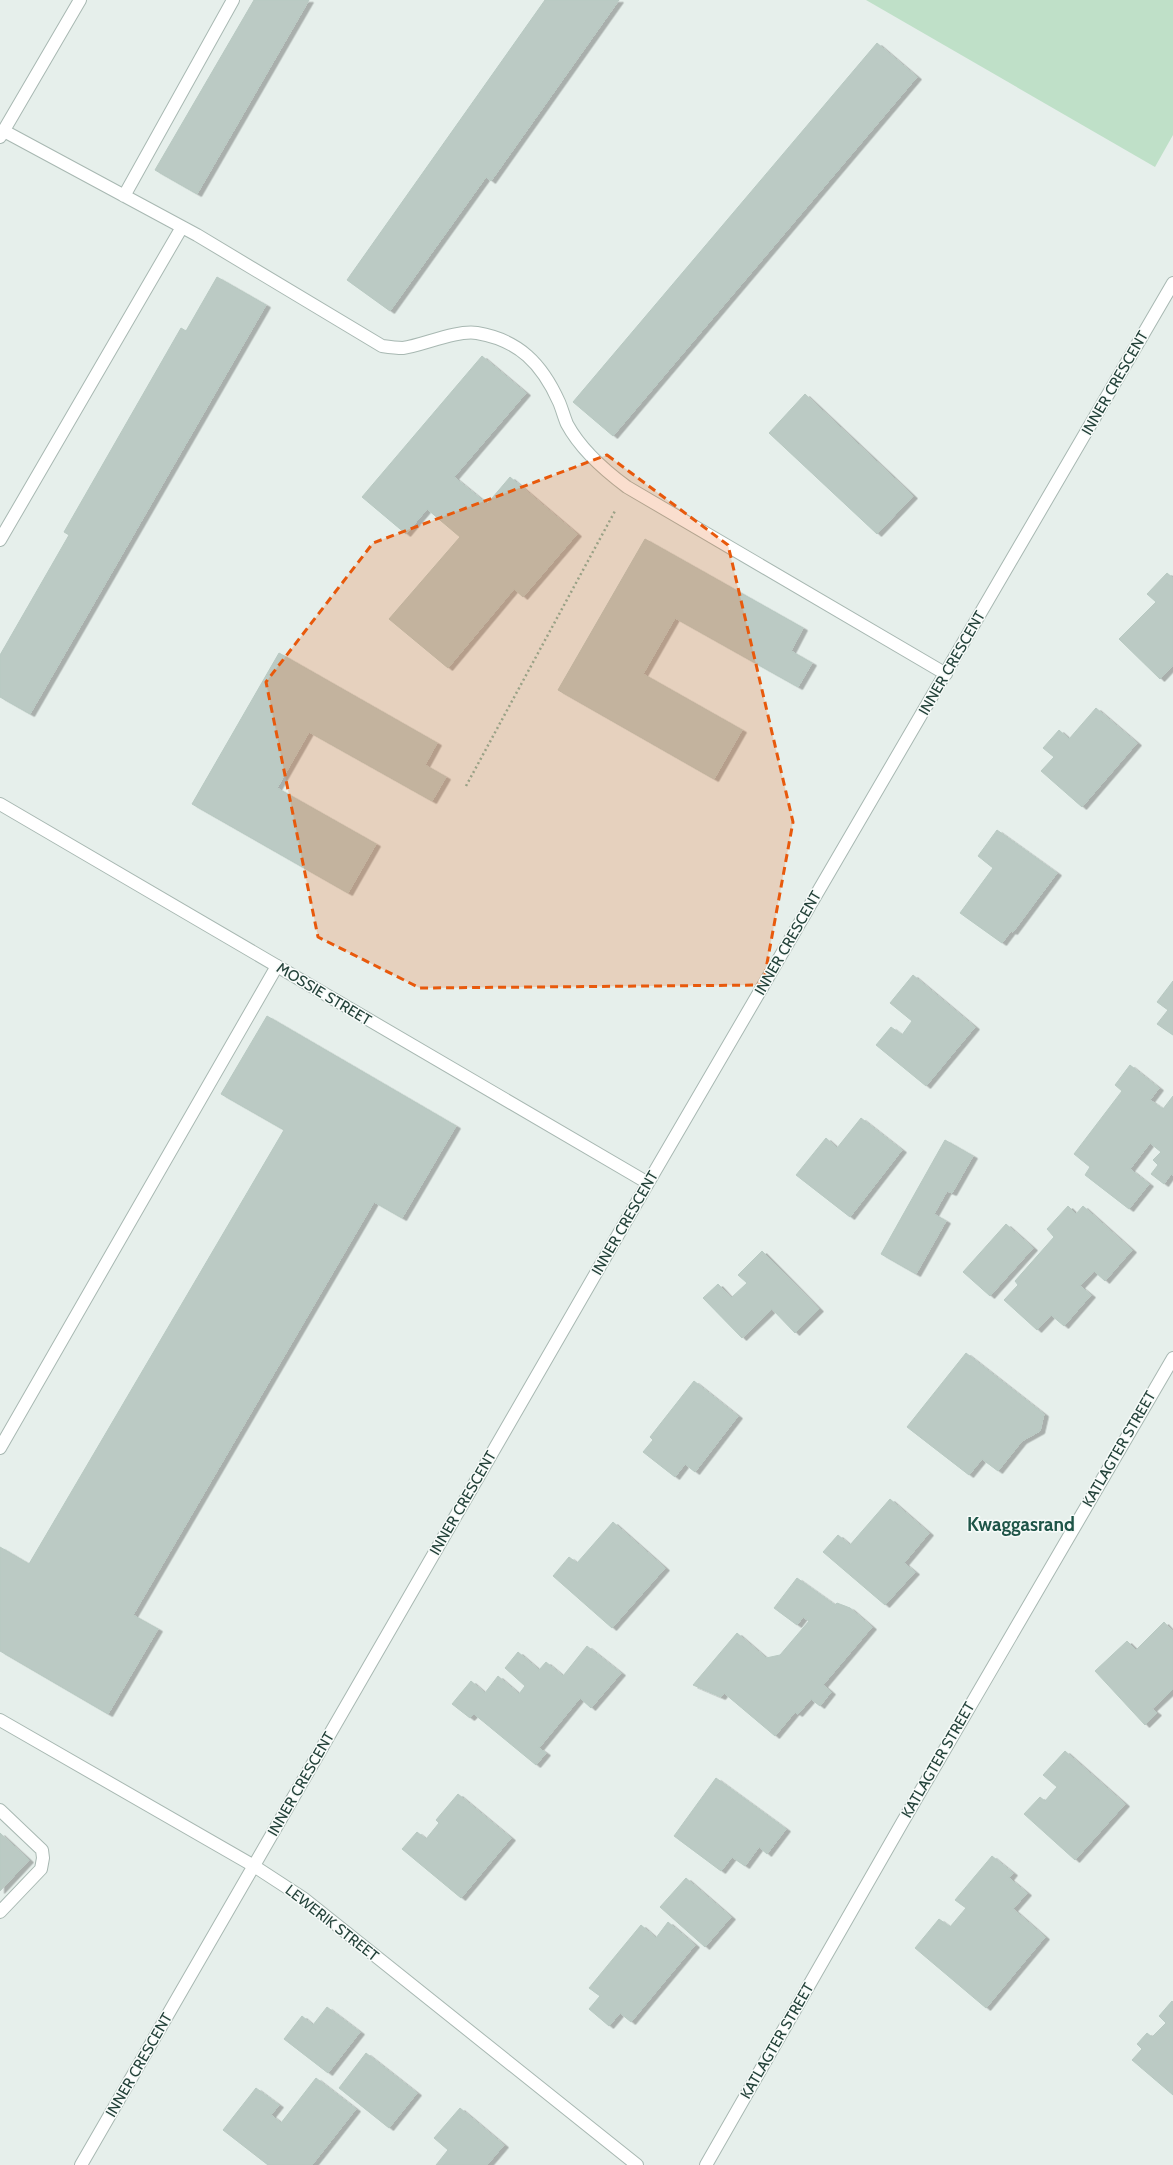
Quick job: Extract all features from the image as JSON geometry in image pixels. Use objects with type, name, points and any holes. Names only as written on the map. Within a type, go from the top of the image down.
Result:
[{"type":"street","points":[[80,0],[2,134],[182,227],[382,346],[403,348],[434,339],[476,333],[510,342],[531,357],[544,374],[558,401],[567,424],[578,441],[608,473],[627,487],[946,674]]},
{"type":"street","points":[[124,196],[233,0]]},
{"type":"street","points":[[0,540],[182,227]]},
{"type":"street","name":"INNER CRESCENT","points":[[81,2165],[648,1183],[1173,283]]},
{"type":"street","name":"MOSSIE STREET","points":[[0,804],[648,1183]]},
{"type":"street","points":[[0,1448],[276,966]]},
{"type":"street","name":"KATLAGTER STREET","points":[[706,2165],[902,1823],[1173,1358]]},
{"type":"street","name":"LEWERIK STREET","points":[[0,1720],[254,1866],[304,1898],[637,2165]]},
{"type":"street","points":[[0,1810],[42,1850],[43,1858],[41,1869],[0,1912]]},
{"type":"path","points":[[466,786],[627,487]]},
{"type":"highlighted area","points":[[607,455],[728,545],[793,822],[763,985],[420,988],[318,937],[266,682],[373,543]]},
{"type":"green space","points":[[866,0],[1173,0],[1173,135],[1155,167]]},
{"type":"building","points":[[254,0],[309,0],[197,194],[155,170]]},
{"type":"building","points":[[545,0],[619,0],[491,181],[486,177],[390,311],[347,280]]},
{"type":"building","points":[[877,43],[917,77],[613,436],[573,402]]},
{"type":"building","points":[[217,277],[266,305],[30,714],[0,697],[0,655],[69,535],[64,532],[181,328],[186,331]]},
{"type":"building","points":[[482,356],[526,393],[454,477],[487,504],[510,477],[577,534],[523,597],[514,589],[448,668],[389,619],[460,537],[427,509],[406,534],[362,497]]},
{"type":"building","points":[[805,394],[913,496],[877,534],[769,433]]},
{"type":"building","points":[[645,539],[803,628],[791,651],[812,663],[798,687],[675,618],[643,674],[742,730],[714,779],[558,690]]},
{"type":"building","points":[[1167,573],[1173,578],[1173,665],[1160,679],[1119,639],[1156,602],[1147,594]]},
{"type":"building","points":[[279,653],[437,743],[425,765],[446,777],[432,801],[309,732],[277,788],[376,844],[348,893],[192,804]]},
{"type":"building","points":[[1096,708],[1137,743],[1082,807],[1041,771],[1054,757],[1043,748],[1059,730],[1069,739]]},
{"type":"building","points":[[997,830],[1057,873],[1013,932],[1011,931],[1002,943],[960,913],[993,868],[978,856]]},
{"type":"building","points":[[913,975],[975,1027],[926,1086],[876,1045],[891,1027],[902,1035],[912,1021],[890,1003]]},
{"type":"building","points":[[1173,981],[1173,1035],[1157,1024],[1168,1010],[1157,1002]]},
{"type":"building","points":[[267,1016],[456,1126],[402,1218],[374,1202],[133,1615],[158,1629],[108,1714],[0,1651],[0,1547],[29,1564],[284,1130],[221,1094]]},
{"type":"building","points":[[1130,1065],[1159,1088],[1150,1100],[1163,1109],[1173,1096],[1173,1175],[1171,1174],[1164,1184],[1151,1174],[1158,1165],[1153,1160],[1161,1152],[1150,1143],[1130,1169],[1149,1184],[1129,1209],[1085,1175],[1090,1167],[1074,1154],[1122,1091],[1115,1085]]},
{"type":"building","points":[[861,1118],[902,1150],[850,1217],[796,1175],[826,1138],[837,1148]]},
{"type":"building","points":[[945,1140],[973,1156],[952,1193],[947,1191],[934,1214],[946,1221],[916,1274],[881,1254]]},
{"type":"building","points":[[1068,1206],[1076,1214],[1083,1206],[1132,1250],[1105,1281],[1094,1271],[1080,1286],[1091,1295],[1064,1326],[1051,1315],[1037,1330],[1004,1300],[1018,1285],[1015,1281],[1054,1237],[1047,1229]]},
{"type":"building","points":[[1006,1224],[1033,1248],[990,1296],[963,1272]]},
{"type":"building","points":[[762,1251],[819,1309],[795,1333],[772,1309],[742,1338],[703,1298],[718,1284],[731,1298],[747,1283],[738,1275]]},
{"type":"building","points":[[966,1353],[1044,1414],[1040,1431],[1022,1441],[998,1471],[982,1459],[969,1475],[907,1427]]},
{"type":"building","points":[[694,1381],[738,1416],[695,1472],[685,1464],[675,1477],[643,1452],[653,1440],[650,1437]]},
{"type":"building","points":[[890,1499],[929,1533],[904,1563],[915,1572],[885,1605],[823,1552],[838,1535],[850,1545]]},
{"type":"building","points":[[613,1522],[665,1568],[612,1628],[553,1576],[569,1557],[577,1563]]},
{"type":"building","points":[[797,1578],[835,1605],[837,1603],[850,1608],[872,1627],[823,1685],[831,1692],[820,1706],[811,1699],[798,1714],[795,1712],[775,1736],[724,1693],[721,1697],[693,1685],[737,1633],[766,1658],[780,1655],[809,1621],[803,1617],[797,1625],[774,1608]]},
{"type":"building","points":[[1164,1622],[1173,1632],[1173,1689],[1152,1709],[1157,1713],[1145,1725],[1095,1671],[1127,1641],[1136,1650]]},
{"type":"building","points":[[587,1646],[621,1673],[591,1708],[580,1698],[539,1748],[546,1753],[536,1765],[474,1714],[470,1718],[452,1704],[471,1681],[485,1693],[498,1676],[519,1694],[525,1686],[505,1668],[518,1652],[539,1670],[546,1662],[563,1676]]},
{"type":"building","points":[[1065,1751],[1125,1804],[1075,1860],[1024,1814],[1040,1797],[1045,1801],[1057,1787],[1043,1775]]},
{"type":"building","points":[[716,1778],[786,1829],[767,1854],[759,1847],[745,1866],[732,1857],[721,1871],[674,1836]]},
{"type":"building","points":[[458,1794],[511,1838],[461,1898],[402,1849],[417,1832],[426,1839],[439,1823],[436,1820]]},
{"type":"building","points":[[0,1833],[29,1860],[0,1891]]},
{"type":"building","points":[[992,1856],[1013,1873],[1009,1878],[1027,1893],[1013,1909],[1045,1937],[986,2008],[915,1948],[939,1919],[950,1927],[966,1908],[955,1900]]},
{"type":"building","points":[[686,1878],[731,1917],[705,1947],[660,1907]]},
{"type":"building","points":[[668,1922],[695,1945],[631,2022],[620,2013],[609,2026],[589,2009],[600,1996],[589,1988],[641,1925],[656,1938]]},
{"type":"building","points":[[1172,2001],[1173,2095],[1132,2060],[1142,2049],[1137,2044],[1147,2033],[1152,2037],[1166,2023],[1159,2016]]},
{"type":"building","points":[[327,2007],[360,2032],[328,2073],[284,2039],[302,2016],[313,2025]]},
{"type":"building","points":[[366,2053],[417,2093],[389,2128],[339,2088]]},
{"type":"building","points":[[316,2078],[356,2109],[312,2165],[268,2165],[223,2130],[256,2088],[279,2105],[271,2115],[281,2123]]},
{"type":"building","points":[[460,2108],[504,2145],[487,2165],[436,2165],[448,2150],[434,2138]]},
{"type":"district","name":"Kwaggasrand","points":[[1021,1524]]}]
